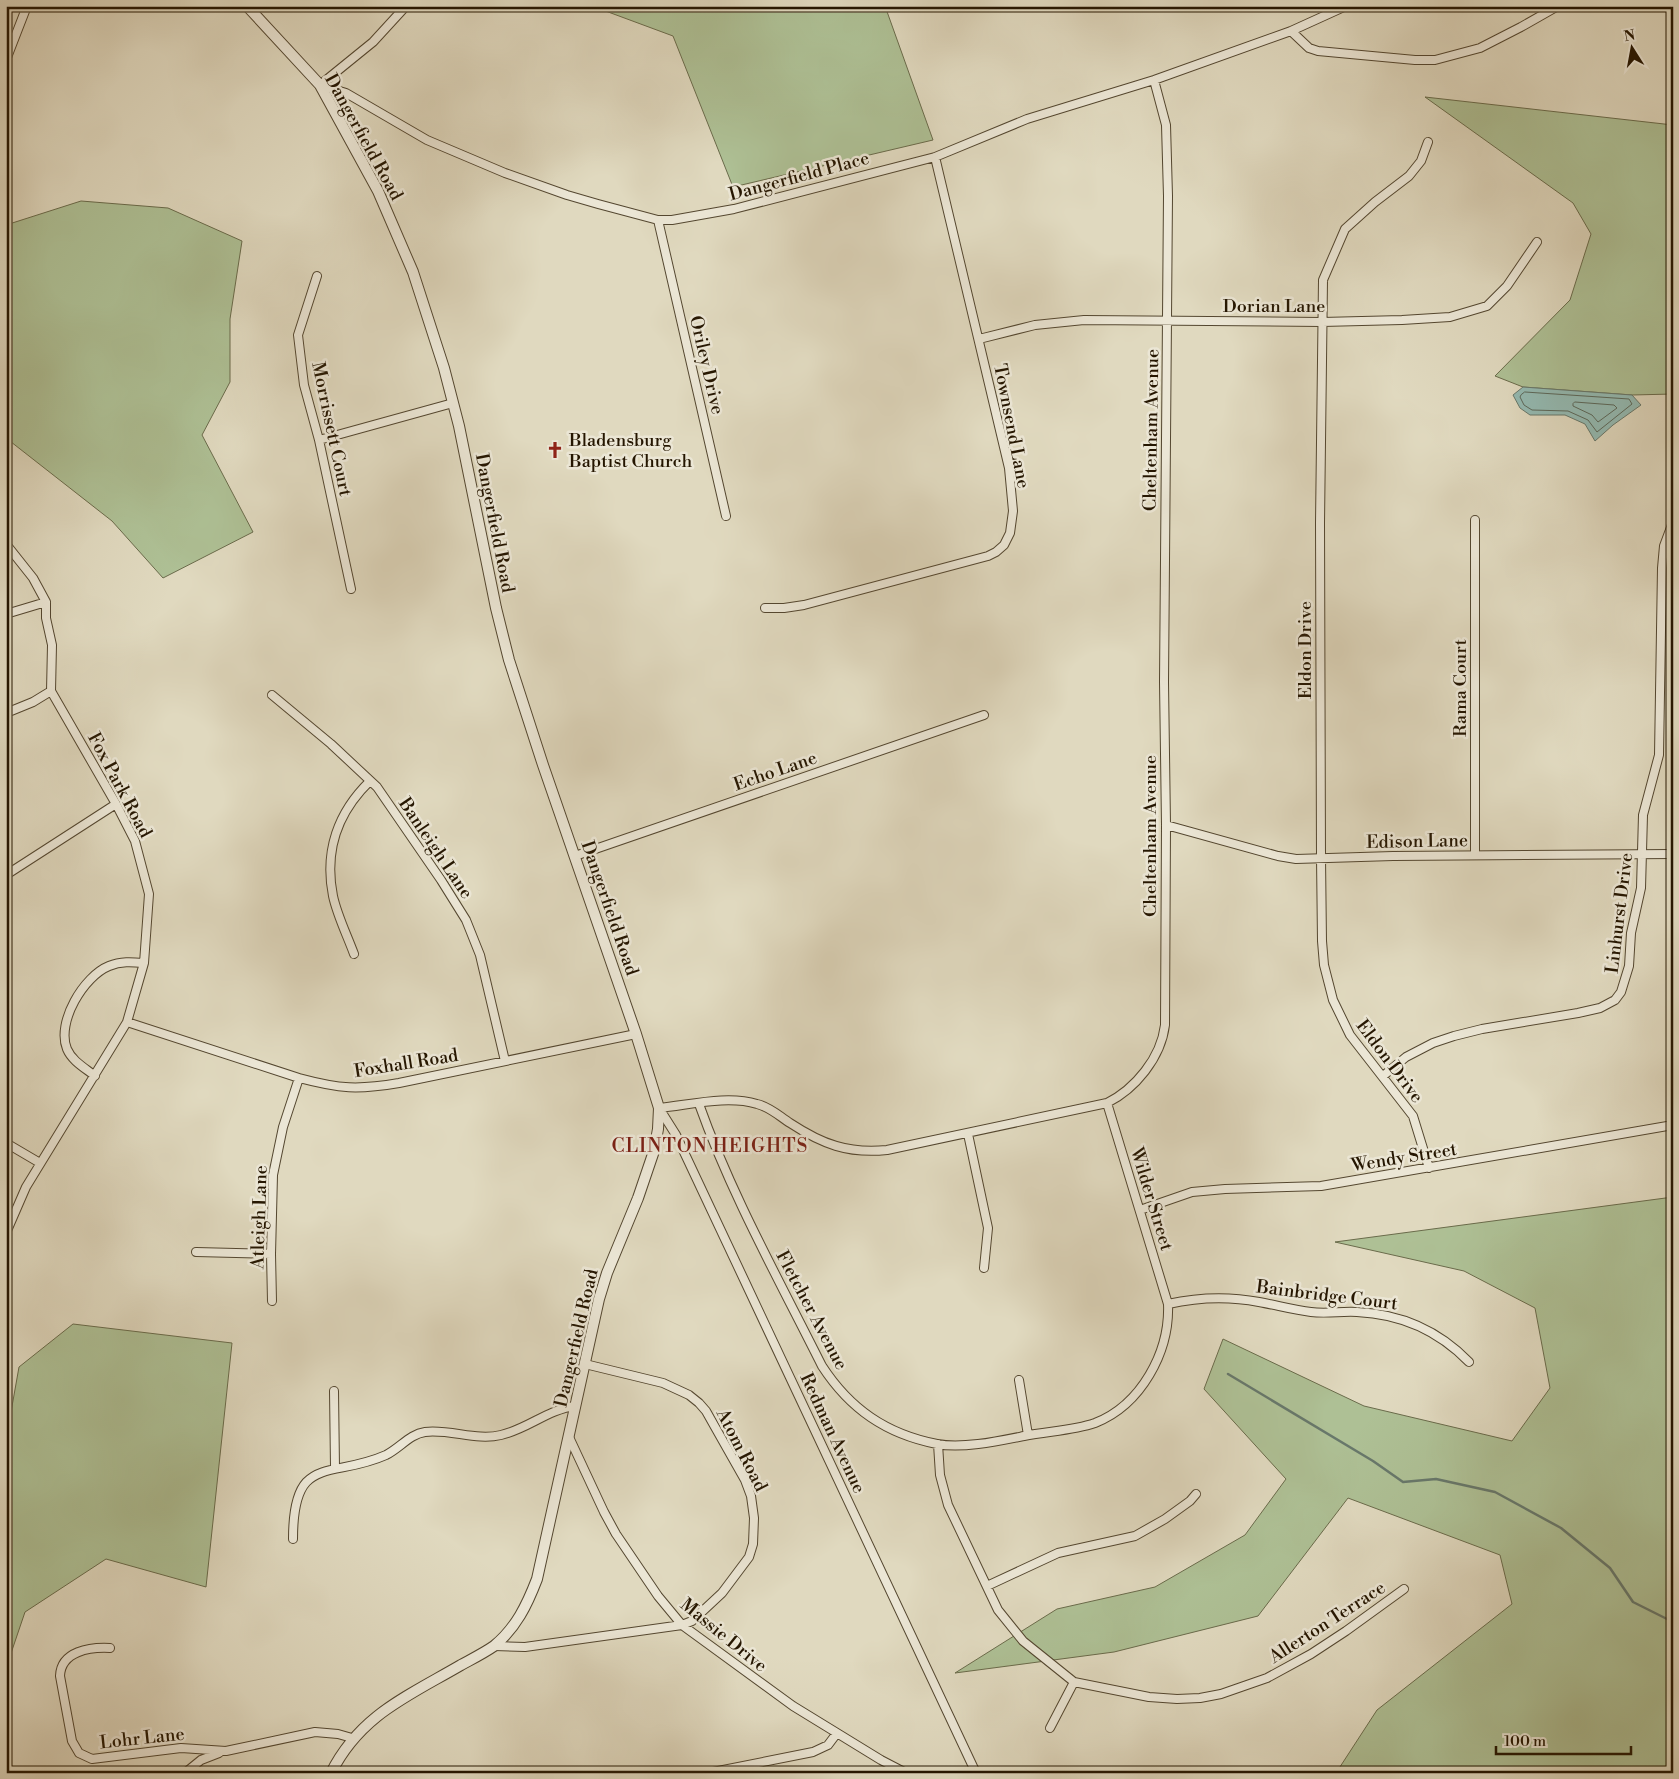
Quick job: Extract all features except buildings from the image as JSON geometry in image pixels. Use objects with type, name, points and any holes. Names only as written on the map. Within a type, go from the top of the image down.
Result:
[{"type":"street","points":[[6,60],[10,42],[27,6]]},
{"type":"street","name":"Dangerfield Road","points":[[247,6],[320,85],[378,190],[413,272],[444,368],[453,403],[496,608],[509,660],[543,765],[636,1034],[659,1108],[654,1151],[638,1198],[605,1278],[599,1299],[532,1595],[516,1623],[494,1646],[400,1700],[375,1717],[352,1738],[331,1773]]},
{"type":"street","points":[[320,85],[373,42],[406,6]]},
{"type":"street","name":"Dangerfield Place","points":[[320,85],[346,93],[427,140],[505,173],[567,195],[658,220],[694,217],[734,209],[935,157],[1027,119],[1154,80],[1291,31],[1346,6]]},
{"type":"street","points":[[1291,31],[1310,48],[1318,51],[1415,60],[1435,60],[1480,48],[1558,6]]},
{"type":"street","name":"Cheltenham Avenue","points":[[659,1108],[718,1100],[759,1104],[808,1135],[829,1145],[853,1150],[887,1150],[1107,1104],[1117,1098],[1136,1081],[1152,1060],[1163,1038],[1166,825],[1164,682],[1167,141],[1164,115],[1154,80]]},
{"type":"street","name":"Eldon Drive","points":[[1428,142],[1420,161],[1408,176],[1345,229],[1323,280],[1320,523],[1320,858],[1322,954],[1329,986],[1340,1016],[1350,1035],[1413,1116],[1429,1168]]},
{"type":"street","name":"Townsend Lane","points":[[765,608],[784,608],[804,604],[988,556],[1004,545],[1010,532],[1013,519],[1009,468],[935,157]]},
{"type":"street","name":"Oriley Drive","points":[[658,220],[726,516]]},
{"type":"street","name":"Dorian Lane","points":[[979,339],[1035,324],[1084,320],[1322,322],[1450,317],[1487,306],[1507,286],[1538,242]]},
{"type":"street","name":"Morrissett Court","points":[[318,276],[298,335],[304,385],[320,440],[350,589]]},
{"type":"street","points":[[320,440],[453,403]]},
{"type":"street","name":"Rama Court","points":[[1475,520],[1476,855]]},
{"type":"street","name":"Linhurst Drive","points":[[1383,1076],[1406,1057],[1433,1043],[1454,1036],[1482,1029],[1600,1008],[1615,1000],[1625,984],[1641,888],[1643,815],[1659,755],[1662,568],[1664,546],[1673,522]]},
{"type":"street","points":[[6,544],[33,578],[46,602],[46,618],[52,645],[50,691],[33,702],[6,713]]},
{"type":"street","points":[[6,614],[46,602]]},
{"type":"street","name":"Fox Park Road","points":[[6,1233],[26,1187],[40,1162],[127,1022],[144,963],[149,894],[135,841],[116,804],[50,691]]},
{"type":"street","name":"Banleigh Lane","points":[[272,696],[332,744],[370,781],[385,798],[441,880],[466,920],[483,964],[505,1060]]},
{"type":"street","name":"Echo Lane","points":[[575,856],[984,715]]},
{"type":"street","points":[[354,954],[333,896],[330,865],[332,847],[346,810],[353,799],[370,781]]},
{"type":"street","points":[[6,875],[116,804]]},
{"type":"street","name":"Edison Lane","points":[[1166,825],[1278,856],[1296,859],[1476,855],[1673,854]]},
{"type":"street","points":[[95,1076],[76,1061],[66,1047],[64,1028],[68,1015],[87,983],[96,973],[117,963],[144,963]]},
{"type":"street","name":"Foxhall Road","points":[[127,1022],[300,1078],[326,1085],[363,1088],[399,1083],[636,1034]]},
{"type":"street","name":"Atleigh Lane","points":[[272,1300],[273,1176],[283,1127],[300,1078]]},
{"type":"street","name":"Fletcher Avenue","points":[[699,1104],[708,1131],[753,1227],[822,1366],[845,1396],[863,1413],[880,1424],[900,1433],[938,1444],[964,1444],[1075,1428],[1095,1422],[1109,1415],[1135,1395],[1150,1375],[1160,1352],[1167,1324],[1168,1304]]},
{"type":"street","name":"Wilder Street","points":[[1107,1104],[1168,1304]]},
{"type":"street","name":"Redman Avenue","points":[[659,1108],[676,1135],[976,1773]]},
{"type":"street","name":"Wendy Street","points":[[1140,1210],[1192,1192],[1321,1186],[1673,1125]]},
{"type":"street","points":[[968,1134],[988,1228],[988,1248],[984,1268]]},
{"type":"street","points":[[6,1143],[40,1162]]},
{"type":"street","points":[[196,1252],[271,1254]]},
{"type":"street","name":"Bainbridge Court","points":[[1168,1304],[1216,1297],[1253,1301],[1314,1312],[1380,1314],[1422,1327],[1452,1346],[1469,1362]]},
{"type":"street","name":"Atom Road","points":[[494,1646],[526,1647],[692,1621],[722,1594],[749,1557],[753,1544],[754,1518],[751,1496],[745,1480],[706,1411],[689,1395],[664,1383],[585,1364]]},
{"type":"street","points":[[1019,1380],[1028,1435]]},
{"type":"street","points":[[334,1391],[335,1468]]},
{"type":"street","points":[[293,1539],[293,1522],[297,1503],[305,1484],[313,1476],[335,1468],[357,1464],[386,1455],[420,1433],[435,1432],[488,1437],[500,1435],[512,1432],[560,1409],[576,1406]]},
{"type":"street","name":"Massie Drive","points":[[569,1437],[616,1534],[658,1596],[682,1624],[770,1690],[837,1734],[906,1773]]},
{"type":"street","points":[[938,1444],[940,1475],[948,1505],[998,1610],[1023,1640],[1074,1682],[1050,1728]]},
{"type":"street","points":[[986,1586],[1058,1553],[1135,1536],[1165,1519],[1190,1501],[1196,1494]]},
{"type":"street","name":"Allerton Terrace","points":[[1074,1682],[1149,1697],[1177,1699],[1200,1698],[1221,1694],[1267,1678],[1311,1654],[1404,1589]]},
{"type":"street","name":"Lohr Lane","points":[[110,1648],[90,1648],[82,1651],[68,1658],[60,1669],[70,1735],[79,1753],[92,1759],[181,1748],[226,1751],[315,1732],[329,1732],[352,1738]]},
{"type":"street","points":[[708,1773],[813,1752],[828,1745],[837,1734]]},
{"type":"street","points":[[185,1773],[201,1760],[226,1751]]},
{"type":"green space","points":[[592,6],[885,6],[933,140],[733,187],[673,36]]},
{"type":"green space","points":[[1425,97],[1673,125],[1673,394],[1632,395],[1523,387],[1495,376],[1570,300],[1591,234],[1573,203]]},
{"type":"green space","points":[[81,201],[168,208],[242,241],[230,319],[230,382],[202,435],[253,532],[163,578],[112,521],[6,438],[6,225]]},
{"type":"green space","points":[[1673,1197],[1673,1773],[1336,1773],[1377,1710],[1512,1604],[1500,1555],[1348,1498],[1258,1616],[1114,1652],[955,1673],[1057,1609],[1155,1587],[1245,1535],[1286,1479],[1204,1389],[1223,1339],[1364,1406],[1512,1441],[1550,1388],[1535,1308],[1464,1271],[1335,1242]]},
{"type":"green space","points":[[73,1324],[232,1343],[206,1587],[106,1559],[25,1612],[6,1668],[6,1440],[19,1367]]},
{"type":"water","points":[[1523,387],[1632,395],[1641,405],[1613,425],[1595,441],[1585,424],[1565,415],[1530,415],[1520,408],[1513,395]]},
{"type":"waterway","points":[[1228,1374],[1373,1461],[1403,1482],[1436,1479],[1495,1492],[1561,1528],[1610,1568],[1633,1602],[1673,1622]]},
{"type":"place","name":"Bladensburg Baptist Church","points":[[555,450]]},
{"type":"district","name":"CLINTON HEIGHTS","points":[[710,1145]]}]
